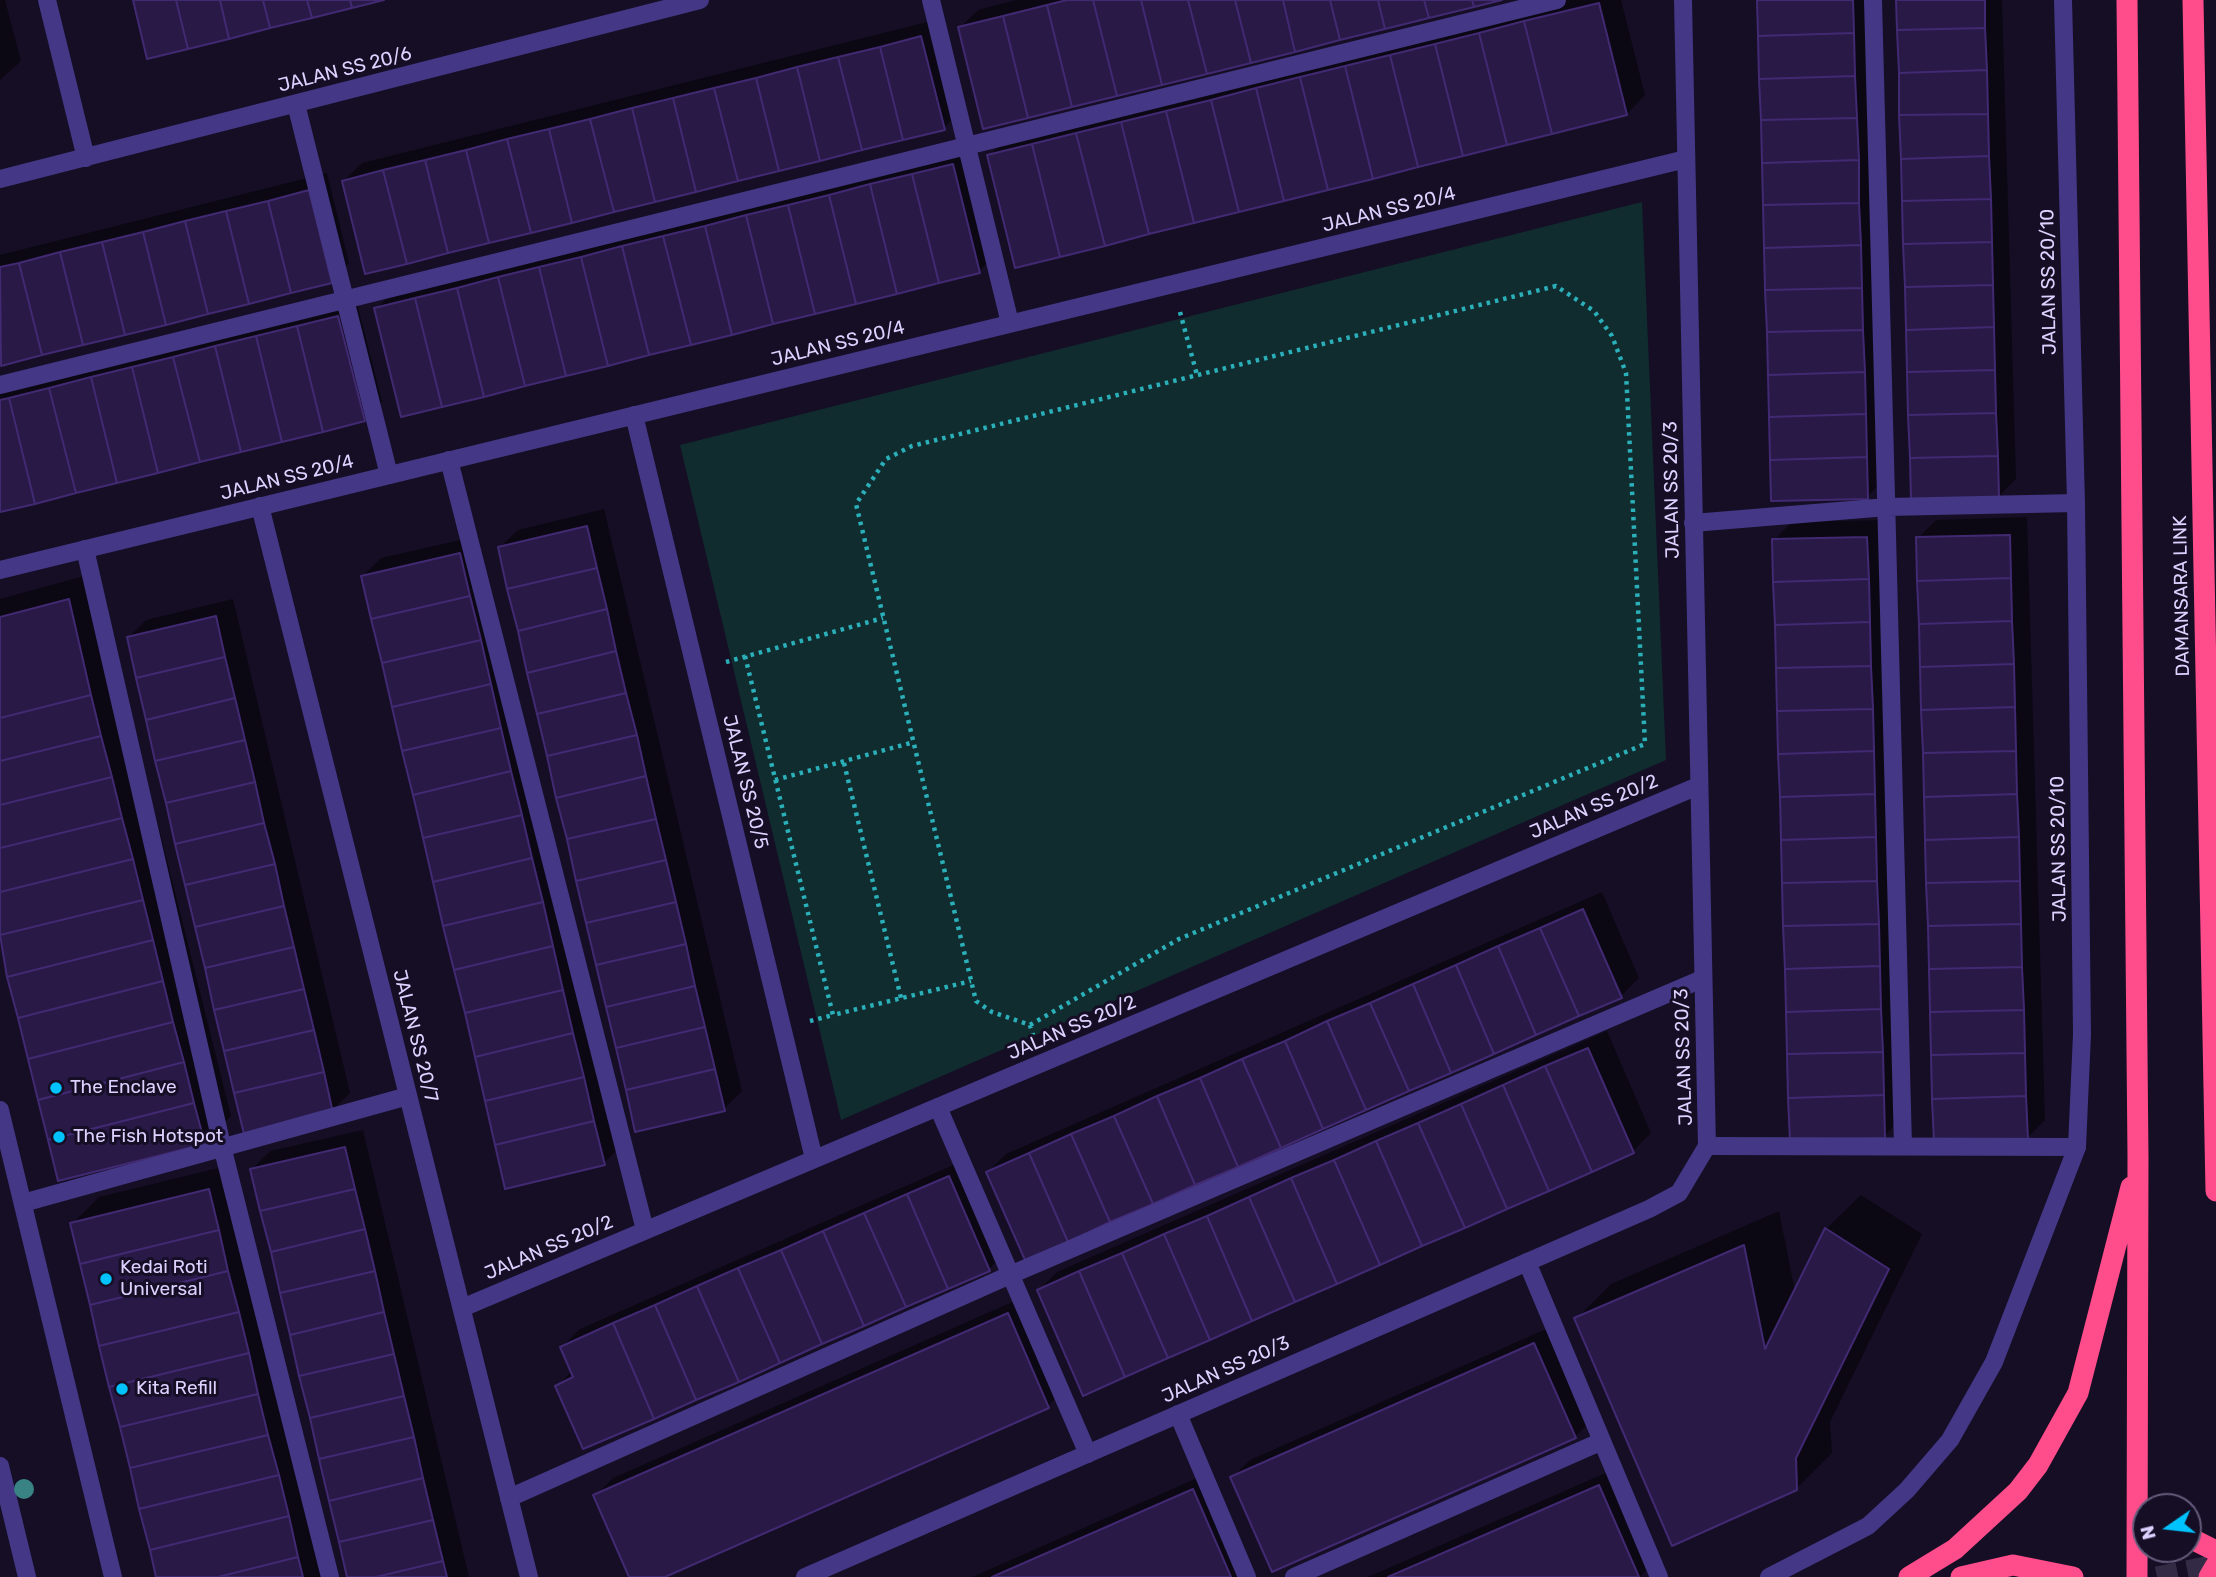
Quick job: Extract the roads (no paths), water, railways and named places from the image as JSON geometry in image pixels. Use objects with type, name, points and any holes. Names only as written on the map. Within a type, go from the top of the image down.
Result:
[{"type":"highway","points":[[2127,0],[2144,1493]]},
{"type":"highway","name":"DAMANSARA LINK","points":[[2193,0],[2216,1191]]},
{"type":"highway","points":[[1909,1577],[1955,1549],[2018,1492],[2038,1465],[2078,1393],[2138,1157]]},
{"type":"highway","points":[[1961,1577],[2013,1564],[2073,1577]]},
{"type":"highway","points":[[2209,1577],[2216,1565]]},
{"type":"street","points":[[47,0],[86,158]]},
{"type":"street","name":"JALAN SS 20/6","points":[[0,179],[296,104],[668,4],[700,0]]},
{"type":"street","points":[[931,0],[1010,323]]},
{"type":"street","points":[[0,384],[1557,0]]},
{"type":"street","name":"JALAN SS 20/3","points":[[805,1577],[1679,1193],[1707,1146],[1682,0]]},
{"type":"street","points":[[1873,0],[1903,1146]]},
{"type":"street","name":"JALAN SS 20/10","points":[[1769,1577],[1868,1526],[1907,1490],[1950,1440],[1994,1362],[2077,1147],[2082,1034],[2076,503],[2063,0]]},
{"type":"street","points":[[296,104],[389,475]]},
{"type":"street","name":"JALAN SS 20/4","points":[[0,570],[1686,159]]},
{"type":"street","name":"JALAN SS 20/5","points":[[634,415],[814,1159]]},
{"type":"street","points":[[449,460],[646,1230]]},
{"type":"street","points":[[1693,523],[1887,507],[2076,503]]},
{"type":"street","name":"JALAN SS 20/7","points":[[260,506],[529,1577]]},
{"type":"street","points":[[85,549],[223,1150],[330,1577]]},
{"type":"street","name":"JALAN SS 20/2","points":[[462,1308],[1698,786]]},
{"type":"street","points":[[509,1498],[1010,1275],[1702,979]]},
{"type":"street","points":[[23,1203],[223,1150],[408,1096]]},
{"type":"street","points":[[938,1107],[1088,1454]]},
{"type":"street","points":[[0,1110],[113,1577]]},
{"type":"street","points":[[1707,1146],[2077,1147]]},
{"type":"street","points":[[1527,1262],[1600,1442],[1659,1577]]},
{"type":"street","points":[[1178,1414],[1248,1577]]},
{"type":"street","points":[[1294,1577],[1600,1442]]},
{"type":"street","points":[[0,1466],[27,1577]]},
{"type":"tunnel","points":[[2157,1577],[2216,1565]]},
{"type":"place","name":"The Enclave","points":[[56,1088]]},
{"type":"place","name":"The Fish Hotspot","points":[[59,1137]]},
{"type":"place","name":"Kedai Roti Universal","points":[[106,1279]]},
{"type":"place","name":"Kita Refill","points":[[122,1389]]}]
